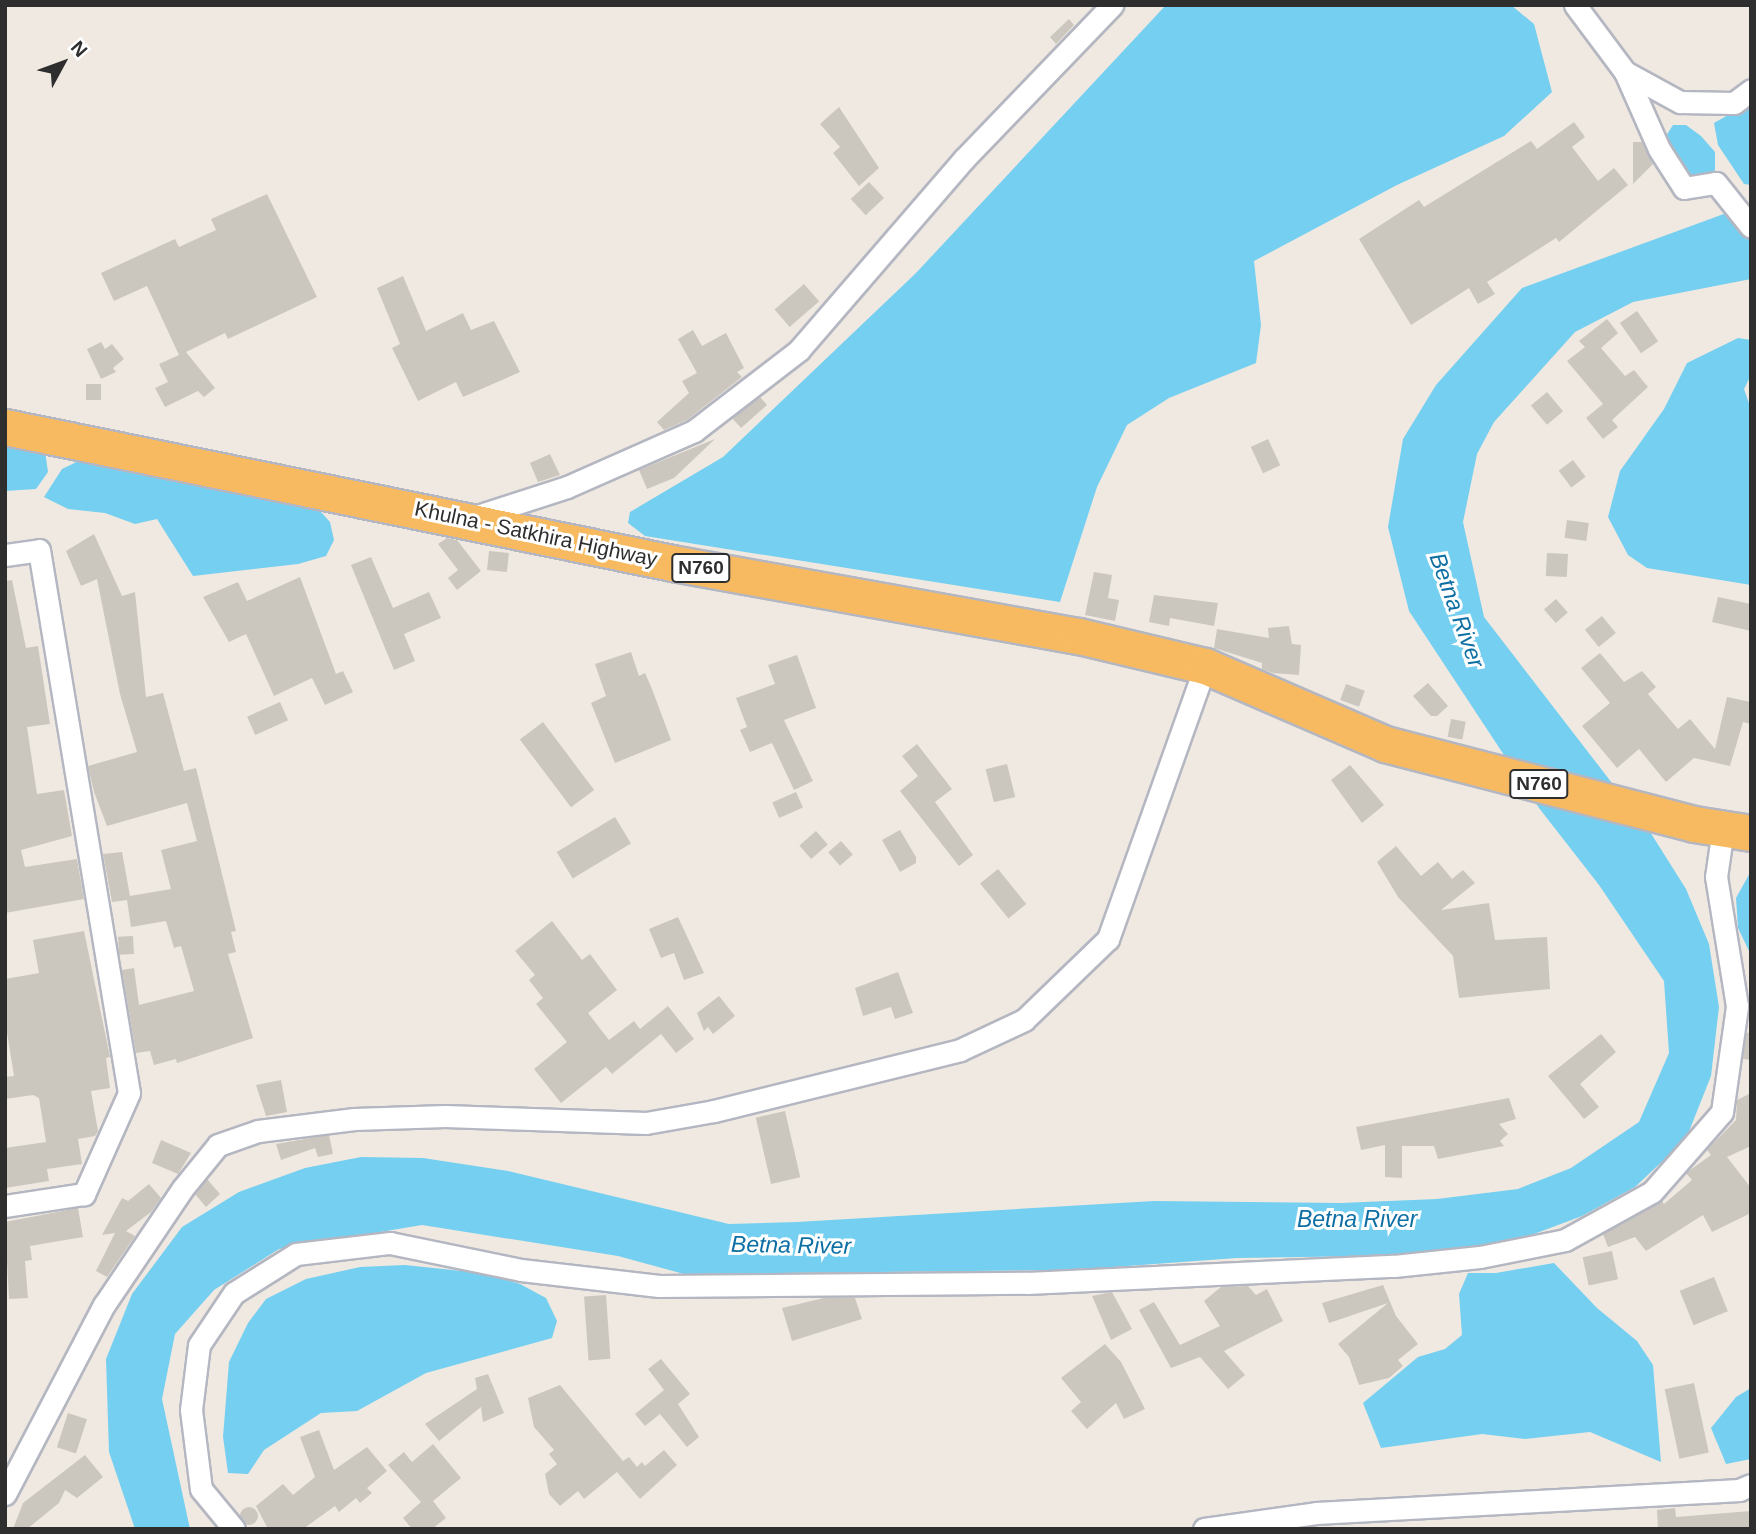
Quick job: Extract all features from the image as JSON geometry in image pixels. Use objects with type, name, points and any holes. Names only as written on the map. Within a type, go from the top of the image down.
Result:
[{"type":"highway","name":"Khulna - Satkhira Highway","points":[[5,427],[467,519],[672,563],[1079,636],[1205,666],[1385,744],[1722,828]]},
{"type":"street","points":[[467,519],[567,487],[694,431],[799,350],[964,159],[1112,5]]},
{"type":"street","points":[[1575,5],[1625,72],[1659,149],[1684,188],[1716,183],[1751,227]]},
{"type":"street","points":[[1625,72],[1680,102],[1734,103],[1751,90]]},
{"type":"street","points":[[5,555],[39,550],[129,1093],[84,1194],[5,1206]]},
{"type":"street","points":[[5,1494],[104,1305],[183,1188],[218,1144],[258,1131],[354,1119],[445,1115],[646,1124],[714,1111],[960,1050],[1024,1020],[1108,939],[1205,666]]},
{"type":"street","points":[[233,1529],[201,1489],[191,1410],[199,1345],[234,1293],[296,1254],[390,1244],[522,1270],[659,1286],[1027,1283],[1394,1265],[1480,1257],[1565,1240],[1652,1192],[1722,1112],[1737,1006],[1716,877],[1722,828]]},
{"type":"street","points":[[1204,1529],[1316,1513],[1712,1492],[1751,1485]]},
{"type":"water","points":[[1166,5],[1511,5],[1534,24],[1552,92],[1504,136],[1397,185],[1254,261],[1261,325],[1256,363],[1169,398],[1127,425],[1097,487],[1060,602],[645,536],[628,523],[630,512],[723,457],[916,273]]},
{"type":"water","points":[[1751,102],[1751,185],[1744,184],[1718,145],[1714,123]]},
{"type":"water","points":[[1673,125],[1686,125],[1701,136],[1715,152],[1715,172],[1694,180],[1676,169],[1664,139]]},
{"type":"water","name":"Betna River","points":[[1751,204],[1751,279],[1633,302],[1575,332],[1494,422],[1477,454],[1463,522],[1484,617],[1652,835],[1686,889],[1709,944],[1719,1007],[1711,1076],[1686,1139],[1635,1187],[1582,1216],[1499,1247],[1436,1255],[1237,1258],[1072,1270],[684,1274],[618,1256],[422,1225],[279,1249],[214,1290],[175,1334],[162,1399],[190,1529],[135,1529],[109,1452],[106,1359],[132,1294],[182,1227],[239,1192],[305,1168],[361,1157],[423,1158],[508,1171],[729,1224],[797,1222],[1154,1201],[1341,1203],[1437,1199],[1518,1189],[1571,1168],[1639,1122],[1669,1053],[1664,981],[1599,885],[1539,808],[1409,611],[1388,527],[1403,439],[1436,385],[1522,288]]},
{"type":"water","points":[[1738,338],[1751,340],[1751,375],[1744,389],[1751,409],[1751,585],[1647,568],[1628,555],[1608,517],[1620,471],[1664,409],[1687,363]]},
{"type":"water","points":[[5,441],[45,451],[48,472],[36,489],[5,491]]},
{"type":"water","points":[[91,455],[312,502],[330,522],[334,540],[326,556],[298,564],[193,576],[157,519],[135,524],[105,513],[68,509],[44,497],[62,469]]},
{"type":"water","points":[[1751,871],[1750,953],[1738,928],[1736,898]]},
{"type":"water","points":[[1554,1263],[1597,1308],[1637,1341],[1653,1365],[1661,1462],[1590,1432],[1525,1439],[1482,1434],[1381,1448],[1363,1403],[1418,1357],[1445,1349],[1462,1335],[1459,1294],[1468,1273],[1496,1273]]},
{"type":"water","points":[[405,1265],[481,1273],[520,1284],[546,1298],[557,1321],[552,1338],[426,1373],[357,1411],[321,1413],[264,1450],[248,1474],[228,1473],[223,1437],[229,1362],[248,1323],[266,1299],[306,1279],[360,1267]]},
{"type":"water","points":[[1751,1388],[1751,1459],[1726,1464],[1711,1428],[1736,1397]]},
{"type":"building","points":[[1069,19],[1074,25],[1056,44],[1050,37]]},
{"type":"building","points":[[839,107],[879,168],[859,186],[833,153],[840,147],[820,124]]},
{"type":"building","points":[[1574,122],[1585,137],[1572,147],[1598,181],[1614,168],[1628,185],[1559,242],[1556,238],[1487,282],[1495,294],[1478,304],[1469,288],[1411,325],[1359,239],[1419,200],[1424,207],[1531,141],[1537,149]]},
{"type":"building","points":[[1633,142],[1642,142],[1653,164],[1633,184]]},
{"type":"building","points":[[869,182],[884,198],[866,215],[851,199]]},
{"type":"building","points":[[267,194],[317,297],[228,339],[225,333],[186,352],[215,388],[204,397],[198,391],[165,407],[155,388],[168,382],[159,364],[179,355],[147,286],[114,301],[101,273],[175,239],[179,247],[216,230],[211,219]]},
{"type":"building","points":[[403,276],[426,331],[463,313],[471,330],[494,321],[520,372],[463,397],[456,382],[418,401],[392,348],[400,344],[377,288]]},
{"type":"building","points":[[804,284],[819,301],[790,327],[775,310]]},
{"type":"building","points":[[1637,311],[1658,341],[1641,353],[1620,323]]},
{"type":"building","points":[[1607,319],[1618,333],[1601,348],[1625,376],[1634,370],[1648,387],[1612,420],[1618,427],[1603,439],[1586,418],[1603,404],[1567,361],[1585,347],[1579,341]]},
{"type":"building","points":[[693,330],[702,346],[726,333],[744,368],[737,372],[742,377],[687,420],[664,430],[657,422],[689,393],[682,381],[697,373],[678,339]]},
{"type":"building","points":[[101,342],[105,349],[112,344],[124,359],[113,368],[116,372],[101,379],[87,349]]},
{"type":"building","points":[[86,384],[101,384],[101,400],[86,400]]},
{"type":"building","points":[[1547,392],[1563,411],[1547,425],[1531,405]]},
{"type":"building","points":[[760,397],[767,405],[741,428],[732,418]]},
{"type":"building","points":[[715,439],[674,478],[647,489],[639,470]]},
{"type":"building","points":[[1268,439],[1280,465],[1263,473],[1251,447]]},
{"type":"building","points":[[550,454],[560,475],[538,482],[530,463]]},
{"type":"building","points":[[1573,460],[1586,477],[1571,488],[1559,471]]},
{"type":"building","points":[[1567,520],[1589,523],[1586,541],[1564,538]]},
{"type":"building","points":[[94,534],[122,596],[135,592],[146,697],[163,693],[184,771],[196,768],[236,931],[231,932],[236,952],[228,954],[253,1038],[177,1063],[176,1059],[154,1065],[150,1051],[136,1053],[122,970],[134,968],[139,1005],[194,991],[181,946],[174,948],[166,921],[131,927],[127,900],[112,902],[103,854],[122,852],[130,896],[171,889],[161,850],[197,841],[187,803],[107,826],[94,792],[88,766],[137,752],[120,694],[97,579],[81,586],[66,551]]},
{"type":"building","points":[[447,538],[457,540],[481,571],[457,590],[448,578],[458,570],[438,544]]},
{"type":"building","points":[[489,551],[509,553],[507,572],[487,570]]},
{"type":"building","points":[[1547,553],[1568,554],[1567,577],[1546,576]]},
{"type":"building","points":[[371,557],[393,608],[429,592],[441,618],[404,634],[415,661],[394,670],[351,565]]},
{"type":"building","points":[[1094,572],[1112,575],[1108,598],[1119,600],[1115,621],[1085,615]]},
{"type":"building","points":[[300,577],[336,674],[343,671],[353,692],[325,705],[312,678],[274,696],[246,634],[229,642],[203,597],[238,582],[247,601]]},
{"type":"building","points":[[12,580],[26,648],[38,646],[50,724],[27,727],[37,794],[64,790],[72,836],[21,850],[25,867],[77,859],[84,899],[5,913],[5,581]]},
{"type":"building","points":[[1154,595],[1218,603],[1214,626],[1170,618],[1169,626],[1149,622]]},
{"type":"building","points":[[1718,597],[1751,604],[1751,631],[1712,622]]},
{"type":"building","points":[[1556,599],[1568,613],[1556,623],[1544,609]]},
{"type":"building","points":[[1602,616],[1616,633],[1599,647],[1585,630]]},
{"type":"building","points":[[1289,626],[1292,644],[1301,645],[1299,675],[1273,673],[1262,669],[1262,663],[1214,648],[1217,629],[1269,638],[1268,628]]},
{"type":"building","points":[[631,652],[639,676],[645,673],[671,740],[615,763],[591,703],[606,696],[595,664]]},
{"type":"building","points":[[1600,653],[1624,682],[1642,671],[1656,687],[1648,694],[1678,729],[1690,719],[1715,749],[1727,697],[1751,702],[1751,724],[1743,722],[1730,766],[1694,758],[1666,782],[1639,749],[1617,768],[1582,726],[1610,703],[1581,668]]},
{"type":"building","points":[[797,655],[816,708],[784,720],[813,781],[794,790],[772,743],[750,752],[740,730],[747,727],[736,698],[775,684],[768,665]]},
{"type":"building","points":[[1428,683],[1448,706],[1437,716],[1431,716],[1413,696]]},
{"type":"building","points":[[1346,684],[1365,691],[1359,707],[1340,700]]},
{"type":"building","points":[[280,702],[288,720],[255,735],[247,717]]},
{"type":"building","points":[[1451,719],[1466,722],[1462,740],[1448,737]]},
{"type":"building","points":[[543,722],[594,790],[571,807],[520,739]]},
{"type":"building","points":[[917,744],[952,789],[935,802],[973,855],[959,866],[900,791],[918,776],[902,756]]},
{"type":"building","points":[[1007,764],[1015,797],[994,802],[986,769]]},
{"type":"building","points":[[1350,765],[1384,805],[1362,823],[1331,780]]},
{"type":"building","points":[[796,792],[803,808],[779,818],[772,803]]},
{"type":"building","points":[[615,817],[631,844],[573,879],[557,852]]},
{"type":"building","points":[[900,830],[916,857],[916,863],[900,872],[882,840]]},
{"type":"building","points":[[816,831],[828,845],[811,859],[799,845]]},
{"type":"building","points":[[841,841],[853,855],[840,866],[828,852]]},
{"type":"building","points":[[1396,846],[1421,876],[1438,862],[1452,879],[1463,870],[1475,883],[1441,910],[1489,903],[1495,940],[1547,937],[1550,989],[1459,998],[1453,956],[1398,897],[1377,862]]},
{"type":"building","points":[[998,869],[1026,904],[1008,918],[980,883]]},
{"type":"building","points":[[678,917],[704,973],[684,980],[674,953],[661,958],[649,929]]},
{"type":"building","points":[[552,921],[582,960],[590,954],[617,990],[588,1013],[609,1040],[634,1021],[640,1029],[668,1006],[694,1039],[676,1053],[661,1034],[612,1074],[606,1067],[561,1103],[534,1069],[567,1042],[536,1004],[543,998],[529,980],[535,975],[515,951]]},
{"type":"building","points":[[84,931],[110,1057],[106,1058],[110,1088],[91,1091],[98,1131],[95,1136],[78,1139],[82,1164],[47,1169],[49,1181],[5,1188],[5,1148],[46,1142],[39,1098],[33,1095],[5,1099],[5,1077],[14,1076],[5,1020],[5,979],[39,973],[33,940]]},
{"type":"building","points":[[133,936],[134,954],[119,955],[118,937]]},
{"type":"building","points":[[898,972],[913,1013],[895,1019],[891,1007],[863,1016],[855,988]]},
{"type":"building","points":[[719,996],[735,1016],[713,1034],[708,1027],[704,1031],[697,1013]]},
{"type":"building","points":[[1751,1031],[1751,1060],[1743,1059],[1746,1034]]},
{"type":"building","points":[[1601,1034],[1616,1052],[1580,1084],[1599,1107],[1584,1119],[1548,1076]]},
{"type":"building","points":[[281,1080],[287,1112],[266,1116],[256,1085]]},
{"type":"building","points":[[1751,1093],[1751,1146],[1727,1157],[1751,1188],[1751,1213],[1712,1232],[1703,1215],[1646,1251],[1635,1237],[1608,1247],[1603,1234],[1662,1201],[1664,1204],[1692,1180],[1686,1173],[1711,1155],[1707,1150],[1736,1120],[1737,1100]]},
{"type":"building","points":[[1509,1098],[1516,1119],[1499,1124],[1508,1134],[1500,1141],[1504,1146],[1438,1159],[1434,1146],[1402,1146],[1402,1178],[1385,1177],[1385,1145],[1361,1150],[1356,1127]]},
{"type":"building","points":[[785,1111],[800,1177],[771,1184],[756,1118]]},
{"type":"building","points":[[329,1135],[333,1154],[318,1157],[315,1148],[281,1160],[276,1144]]},
{"type":"building","points":[[161,1140],[191,1153],[178,1174],[152,1163]]},
{"type":"building","points":[[207,1179],[220,1194],[206,1207],[195,1194]]},
{"type":"building","points":[[149,1184],[161,1198],[151,1212],[126,1231],[135,1236],[107,1277],[96,1271],[115,1233],[102,1235],[122,1198],[128,1201]]},
{"type":"building","points":[[78,1208],[83,1237],[30,1246],[32,1260],[25,1261],[28,1298],[9,1299],[5,1222]]},
{"type":"building","points":[[1612,1251],[1618,1279],[1589,1286],[1583,1257]]},
{"type":"building","points":[[1714,1277],[1728,1311],[1694,1325],[1680,1291]]},
{"type":"building","points":[[1383,1285],[1396,1316],[1418,1344],[1398,1360],[1403,1366],[1389,1378],[1359,1385],[1349,1357],[1338,1344],[1388,1303],[1329,1323],[1322,1303]]},
{"type":"building","points":[[1248,1286],[1256,1295],[1267,1289],[1283,1321],[1224,1351],[1245,1375],[1228,1389],[1200,1357],[1171,1368],[1139,1310],[1154,1302],[1180,1345],[1220,1326],[1204,1301],[1221,1287]]},
{"type":"building","points":[[1112,1292],[1132,1329],[1111,1340],[1092,1296]]},
{"type":"building","points":[[606,1295],[610,1359],[589,1360],[584,1297]]},
{"type":"building","points":[[824,1298],[855,1298],[862,1319],[792,1341],[782,1308]]},
{"type":"building","points":[[1105,1344],[1121,1362],[1145,1409],[1124,1419],[1116,1403],[1087,1429],[1071,1411],[1081,1402],[1061,1378]]},
{"type":"building","points":[[661,1359],[690,1394],[678,1404],[699,1437],[687,1447],[660,1414],[645,1426],[635,1414],[664,1390],[648,1369]]},
{"type":"building","points":[[488,1374],[504,1413],[483,1422],[481,1407],[439,1441],[425,1424],[477,1389],[475,1378]]},
{"type":"building","points":[[1694,1383],[1709,1452],[1679,1459],[1665,1389]]},
{"type":"building","points":[[560,1385],[623,1461],[629,1457],[637,1467],[642,1462],[645,1466],[664,1450],[677,1465],[640,1499],[617,1472],[584,1499],[578,1491],[560,1506],[549,1494],[545,1474],[557,1464],[549,1454],[554,1450],[534,1427],[528,1398]]},
{"type":"building","points":[[68,1413],[87,1419],[76,1453],[57,1447]]},
{"type":"building","points":[[319,1430],[334,1470],[367,1447],[387,1471],[367,1488],[372,1493],[360,1503],[356,1498],[339,1512],[335,1506],[303,1529],[268,1529],[256,1506],[283,1484],[293,1495],[315,1477],[300,1437]]},
{"type":"building","points":[[433,1444],[461,1478],[433,1501],[446,1518],[432,1529],[412,1529],[403,1518],[421,1502],[388,1465],[404,1452],[412,1462]]},
{"type":"building","points":[[85,1455],[103,1477],[77,1498],[65,1490],[59,1503],[27,1529],[13,1529],[23,1503]]},
{"type":"building","points":[[249,1507],[255,1510],[258,1516],[255,1522],[249,1525],[243,1522],[240,1516],[243,1510]]},
{"type":"building","points":[[1675,1508],[1676,1517],[1751,1511],[1751,1529],[1658,1529],[1657,1510]]}]
